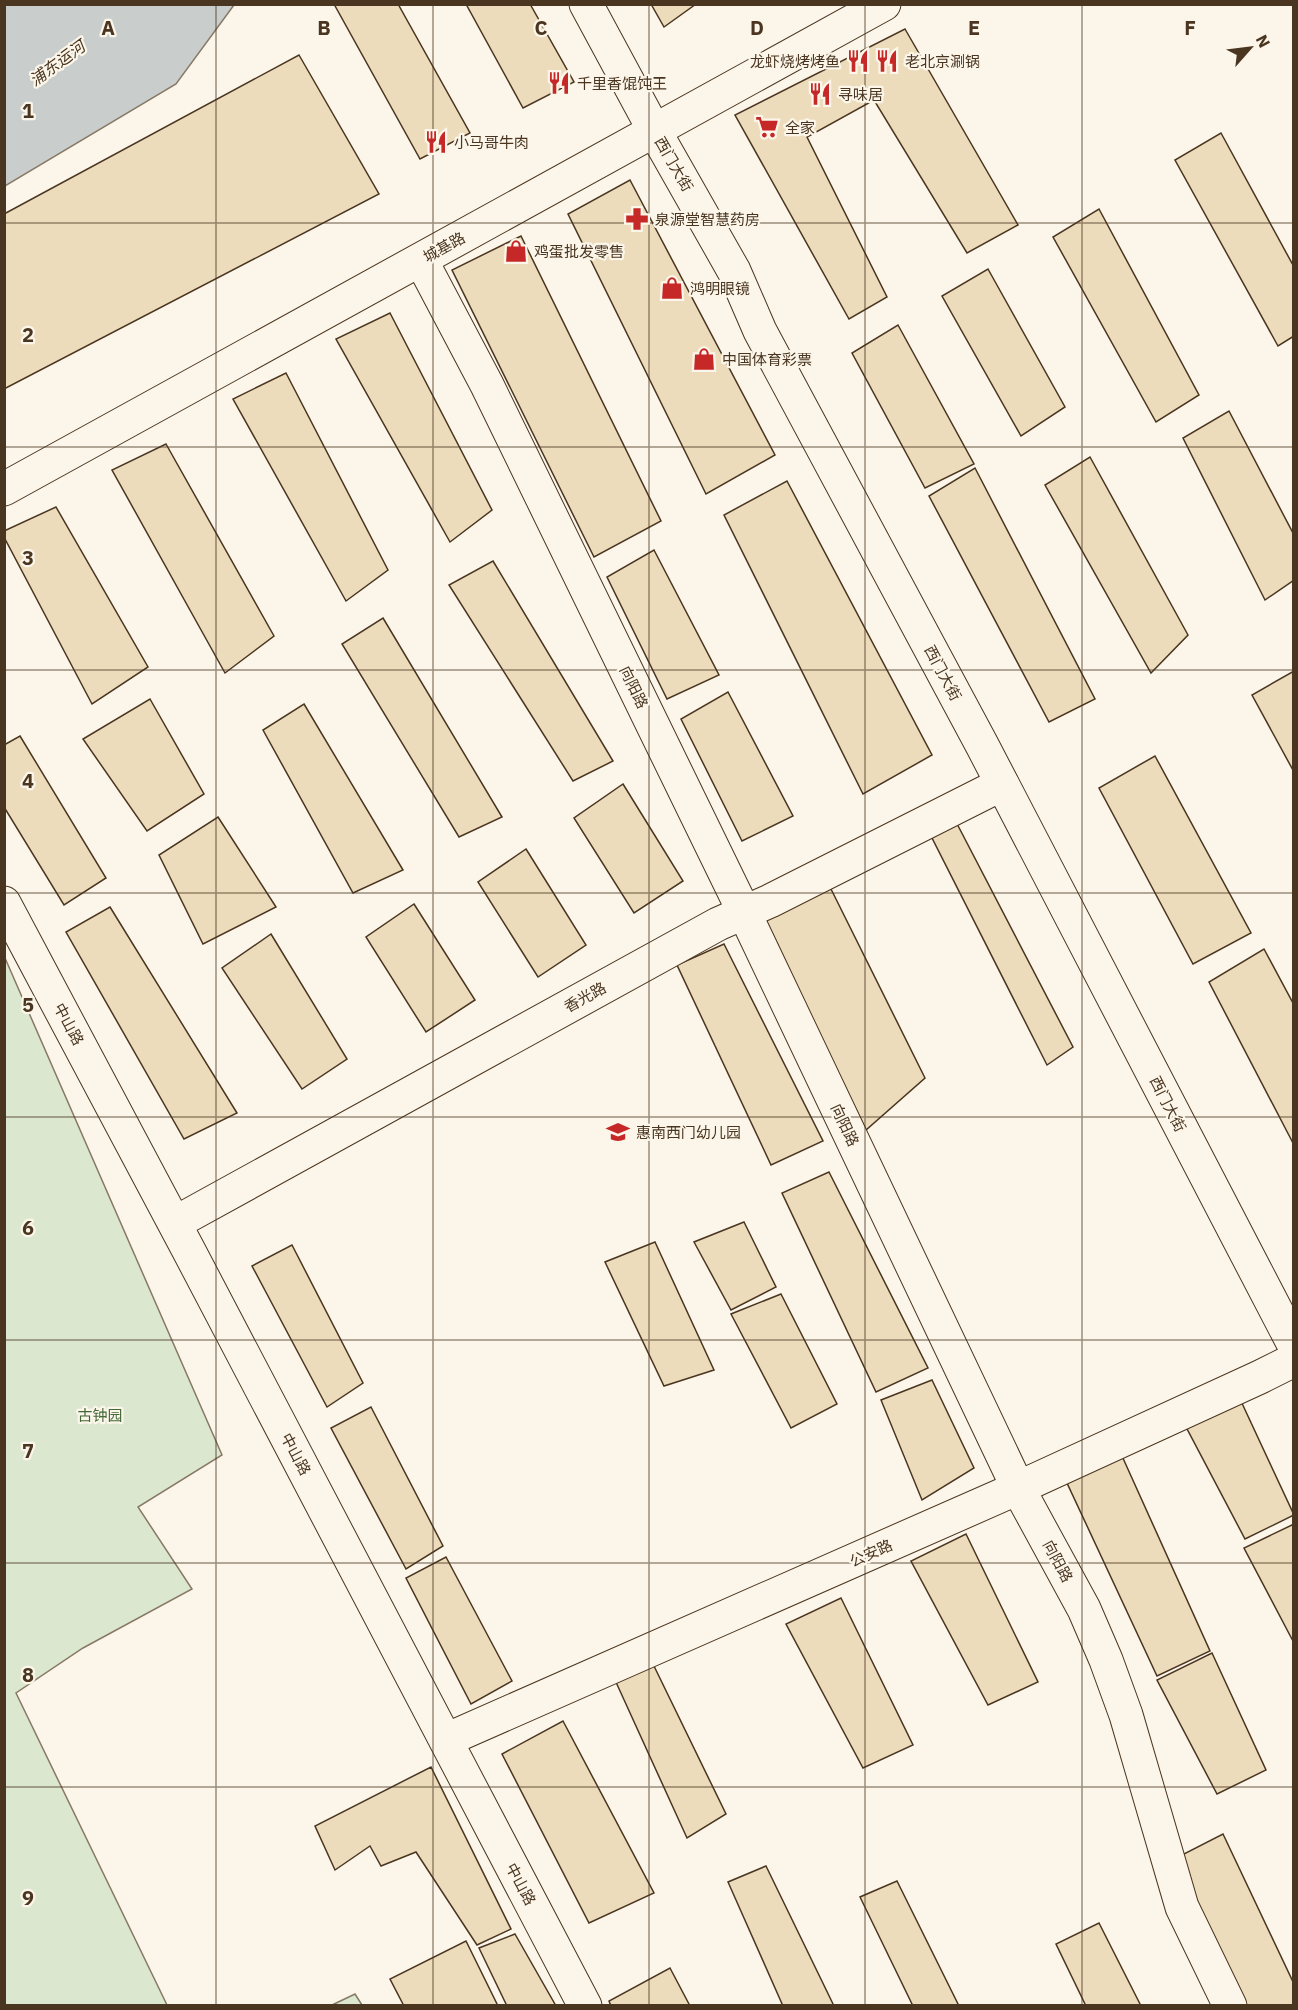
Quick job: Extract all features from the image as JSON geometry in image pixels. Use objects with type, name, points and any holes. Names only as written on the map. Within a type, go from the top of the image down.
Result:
[{"type":"street","name":"西门大街","points":[[586,4],[734,271],[760,331],[1002,784],[1293,1345]]},
{"type":"street","name":"城基路","points":[[4,489],[884,4]]},
{"type":"street","name":"向阳路","points":[[421,260],[487,385],[744,912],[1018,1488],[1084,1609],[1126,1715],[1182,1907],[1230,2006]]},
{"type":"street","name":"香光路","points":[[175,1223],[697,935],[1002,784]]},
{"type":"street","name":"中山路","points":[[4,903],[175,1223],[585,2006]]},
{"type":"street","name":"公安路","points":[[446,1740],[1018,1488],[1293,1360]]},
{"type":"green space","name":"古钟园","points":[[5,958],[222,1455],[138,1507],[192,1589],[83,1648],[16,1693],[167,2005],[5,2005]]},
{"type":"green space","points":[[355,1994],[362,2005],[332,2005]]},
{"type":"water","name":"浦东运河","points":[[5,4],[234,5],[176,84],[5,186]]},
{"type":"building","points":[[334,4],[398,4],[470,133],[420,159]]},
{"type":"building","points":[[466,4],[530,4],[574,82],[523,108]]},
{"type":"building","points":[[651,4],[696,4],[664,27]]},
{"type":"building","points":[[905,29],[1018,225],[967,253],[874,100],[807,137],[887,297],[849,319],[735,115]]},
{"type":"building","points":[[299,55],[379,194],[4,389],[4,214]]},
{"type":"building","points":[[1221,133],[1294,267],[1294,336],[1278,346],[1175,160]]},
{"type":"building","points":[[630,180],[775,455],[706,494],[568,214]]},
{"type":"building","points":[[1099,209],[1199,395],[1156,422],[1053,237]]},
{"type":"building","points":[[521,236],[661,521],[594,557],[452,270]]},
{"type":"building","points":[[988,269],[1065,407],[1021,436],[942,296]]},
{"type":"building","points":[[390,313],[492,510],[450,542],[336,339]]},
{"type":"building","points":[[898,325],[974,464],[925,488],[852,353]]},
{"type":"building","points":[[286,373],[388,570],[346,601],[233,399]]},
{"type":"building","points":[[1229,411],[1294,535],[1294,580],[1265,600],[1183,438]]},
{"type":"building","points":[[166,444],[274,636],[225,673],[112,470]]},
{"type":"building","points":[[1090,457],[1188,635],[1151,673],[1045,485]]},
{"type":"building","points":[[975,468],[1095,699],[1049,722],[929,496]]},
{"type":"building","points":[[787,481],[932,755],[863,794],[724,515]]},
{"type":"building","points":[[56,507],[148,667],[92,704],[4,537],[4,531]]},
{"type":"building","points":[[654,550],[719,675],[667,699],[607,577]]},
{"type":"building","points":[[493,561],[613,761],[573,781],[449,585]]},
{"type":"building","points":[[383,618],[502,817],[459,837],[342,644]]},
{"type":"building","points":[[1294,671],[1294,772],[1252,695]]},
{"type":"building","points":[[728,692],[793,816],[742,841],[681,719]]},
{"type":"building","points":[[150,699],[204,794],[147,831],[83,739]]},
{"type":"building","points":[[304,704],[403,870],[353,893],[263,730]]},
{"type":"building","points":[[20,736],[106,878],[64,905],[4,807],[4,745]]},
{"type":"building","points":[[1155,756],[1251,933],[1193,964],[1099,788]]},
{"type":"building","points":[[623,784],[683,881],[634,913],[574,818]]},
{"type":"building","points":[[218,817],[276,907],[203,944],[159,855]]},
{"type":"building","points":[[954,818],[1073,1047],[1047,1065],[929,832]]},
{"type":"building","points":[[526,849],[586,945],[538,977],[478,882]]},
{"type":"building","points":[[827,881],[925,1078],[866,1130],[763,917]]},
{"type":"building","points":[[414,904],[475,1000],[426,1032],[366,937]]},
{"type":"building","points":[[110,907],[237,1113],[184,1139],[66,932]]},
{"type":"building","points":[[271,934],[347,1059],[302,1089],[222,968]]},
{"type":"building","points":[[724,944],[823,1141],[771,1165],[677,965]]},
{"type":"building","points":[[1264,949],[1294,1005],[1294,1145],[1209,982]]},
{"type":"building","points":[[829,1172],[928,1368],[876,1392],[782,1193]]},
{"type":"building","points":[[744,1222],[776,1287],[731,1310],[694,1242]]},
{"type":"building","points":[[655,1242],[714,1370],[664,1386],[605,1262]]},
{"type":"building","points":[[292,1245],[363,1383],[327,1407],[252,1266]]},
{"type":"building","points":[[781,1294],[837,1404],[791,1428],[731,1314]]},
{"type":"building","points":[[932,1380],[974,1468],[922,1500],[881,1400]]},
{"type":"building","points":[[1240,1399],[1294,1515],[1245,1539],[1185,1425]]},
{"type":"building","points":[[371,1407],[443,1546],[406,1569],[331,1428]]},
{"type":"building","points":[[1122,1456],[1210,1651],[1157,1676],[1067,1483]]},
{"type":"building","points":[[1294,1524],[1294,1643],[1244,1548]]},
{"type":"building","points":[[966,1534],[1038,1682],[988,1705],[911,1561]]},
{"type":"building","points":[[446,1557],[512,1681],[471,1704],[406,1578]]},
{"type":"building","points":[[841,1598],[913,1745],[863,1768],[786,1624]]},
{"type":"building","points":[[1212,1653],[1266,1770],[1217,1794],[1157,1680]]},
{"type":"building","points":[[653,1664],[726,1814],[687,1838],[615,1680]]},
{"type":"building","points":[[563,1721],[654,1893],[589,1923],[502,1754]]},
{"type":"building","points":[[431,1767],[511,1929],[477,1945],[416,1852],[381,1866],[370,1846],[335,1870],[315,1826]]},
{"type":"building","points":[[1223,1834],[1294,1984],[1294,2006],[1244,2006],[1176,1858]]},
{"type":"building","points":[[766,1866],[834,2006],[783,2006],[728,1882]]},
{"type":"building","points":[[897,1881],[959,2006],[913,2006],[860,1897]]},
{"type":"building","points":[[1099,1923],[1141,2006],[1086,2006],[1056,1944]]},
{"type":"building","points":[[515,1934],[556,2006],[507,2006],[479,1948]]},
{"type":"building","points":[[466,1941],[498,2006],[404,2006],[390,1979]]},
{"type":"building","points":[[670,1968],[690,2006],[611,2006],[609,2001]]},
{"type":"place","name":"龙虾烧烤烤鱼","points":[[858,61]]},
{"type":"place","name":"老北京涮锅","points":[[887,61]]},
{"type":"place","name":"千里香馄饨王","points":[[559,83]]},
{"type":"place","name":"寻味居","points":[[820,94]]},
{"type":"place","name":"全家","points":[[767,127]]},
{"type":"place","name":"小马哥牛肉","points":[[436,142]]},
{"type":"place","name":"泉源堂智慧药房","points":[[637,219]]},
{"type":"place","name":"鸡蛋批发零售","points":[[516,251]]},
{"type":"place","name":"鸿明眼镜","points":[[672,288]]},
{"type":"place","name":"中国体育彩票","points":[[704,359]]},
{"type":"place","name":"惠南西门幼儿园","points":[[618,1132]]}]
